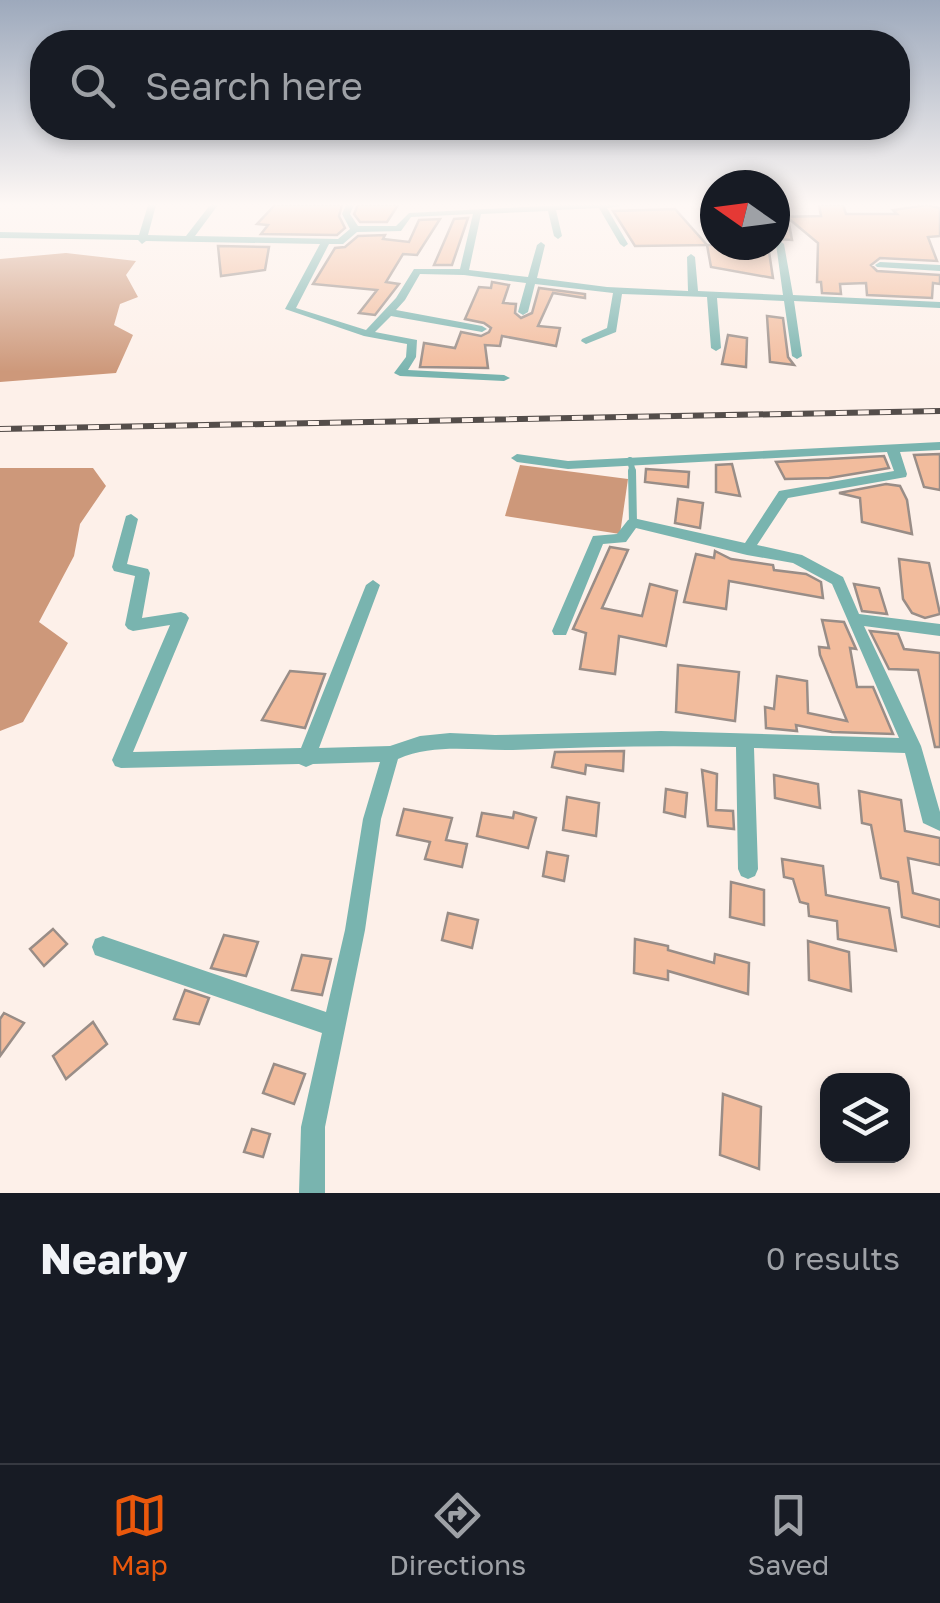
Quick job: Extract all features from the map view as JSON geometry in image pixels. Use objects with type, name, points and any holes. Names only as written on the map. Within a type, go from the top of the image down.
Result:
[{"type":"street","points":[[315,261],[290,309],[368,334],[414,342],[411,357],[400,373],[504,378]]},
{"type":"street","points":[[464,272],[468,261]]},
{"type":"street","points":[[523,312],[537,261]]},
{"type":"street","points":[[691,261],[693,292]]},
{"type":"street","points":[[783,261],[797,356]]},
{"type":"street","points":[[880,265],[940,268]]},
{"type":"street","points":[[368,334],[416,271],[464,272],[618,290],[940,305]]},
{"type":"street","points":[[586,341],[612,330],[618,290]]},
{"type":"street","points":[[712,292],[716,348]]},
{"type":"street","points":[[388,312],[482,329]]},
{"type":"street","points":[[517,458],[568,465],[940,446]]},
{"type":"street","points":[[748,550],[784,494],[901,474],[892,448]]},
{"type":"street","points":[[131,519],[119,568],[143,572],[134,626],[181,618],[121,760],[306,759],[391,754],[431,740],[508,742],[581,735],[912,746]]},
{"type":"street","points":[[560,632],[598,539],[621,539],[633,523],[796,559],[828,573],[845,591],[853,620],[912,746],[930,817],[940,822]]},
{"type":"street","points":[[306,759],[373,585]]},
{"type":"street","points":[[853,620],[940,630]]},
{"type":"street","points":[[745,742],[748,869]]},
{"type":"street","points":[[312,1193],[313,1127],[355,930],[372,819],[391,754]]},
{"type":"street","points":[[103,947],[332,1026]]},
{"type":"lane","points":[[630,460],[636,488],[633,523]]},
{"type":"shaded area","points":[[0,261],[136,261],[126,275],[138,297],[120,304],[114,325],[133,335],[116,373],[0,382]]},
{"type":"shaded area","points":[[520,465],[628,479],[620,534],[505,516]]},
{"type":"shaded area","points":[[0,468],[93,468],[106,486],[80,524],[74,556],[39,622],[68,643],[23,722],[0,731]]},
{"type":"building","points":[[219,261],[267,261],[265,270],[221,276]]},
{"type":"building","points":[[327,261],[399,261],[386,282],[399,284],[375,315],[359,313],[377,290],[313,284]]},
{"type":"building","points":[[436,261],[453,261],[452,265],[434,265]]},
{"type":"building","points":[[710,261],[770,261],[773,278],[711,267]]},
{"type":"building","points":[[818,261],[877,261],[871,265],[877,271],[940,275],[940,284],[933,283],[932,298],[867,295],[866,283],[840,284],[841,294],[822,293],[821,282],[817,282]]},
{"type":"building","points":[[492,282],[509,285],[503,303],[516,304],[515,313],[521,318],[532,313],[539,288],[585,294],[585,298],[553,293],[538,326],[560,328],[556,346],[502,336],[500,346],[485,345],[488,368],[420,367],[424,343],[455,348],[461,332],[481,336],[489,332],[491,328],[484,323],[465,319],[479,287],[491,288]]},
{"type":"building","points":[[767,316],[783,318],[788,357],[794,365],[770,362]]},
{"type":"building","points":[[728,335],[747,338],[746,367],[722,364]]},
{"type":"building","points":[[940,454],[940,490],[924,487],[914,455]]},
{"type":"building","points":[[884,456],[889,468],[829,478],[785,479],[776,462]]},
{"type":"building","points":[[732,464],[740,496],[716,492],[716,465]]},
{"type":"building","points":[[646,469],[689,472],[688,487],[645,482]]},
{"type":"building","points":[[886,484],[900,486],[907,500],[912,534],[862,522],[860,498],[839,493]]},
{"type":"building","points":[[678,499],[703,503],[700,528],[675,523]]},
{"type":"building","points":[[610,547],[628,550],[602,608],[642,616],[650,584],[677,591],[666,646],[619,636],[615,674],[580,669],[586,633],[573,629]]},
{"type":"building","points":[[715,551],[731,559],[773,565],[774,570],[806,574],[821,582],[823,598],[729,581],[726,609],[684,602],[696,554],[714,558]]},
{"type":"building","points":[[899,559],[929,563],[940,614],[925,618],[912,613],[903,599]]},
{"type":"building","points":[[854,584],[879,588],[887,614],[862,611]]},
{"type":"building","points":[[822,620],[844,622],[856,649],[850,648],[857,687],[873,687],[893,734],[832,732],[796,725],[797,731],[766,728],[765,707],[774,709],[777,676],[807,681],[808,713],[847,721],[820,655],[819,647],[829,648]]},
{"type":"building","points":[[870,631],[898,634],[904,649],[940,653],[940,747],[935,747],[918,670],[889,669]]},
{"type":"building","points":[[678,665],[739,672],[735,721],[676,712]]},
{"type":"building","points":[[290,671],[325,674],[305,728],[262,720]]},
{"type":"building","points":[[624,751],[623,771],[586,765],[585,774],[552,767],[555,752]]},
{"type":"building","points":[[702,770],[717,774],[716,810],[733,811],[734,829],[708,826]]},
{"type":"building","points":[[774,775],[818,784],[820,808],[775,798]]},
{"type":"building","points":[[666,789],[687,793],[685,817],[664,812]]},
{"type":"building","points":[[859,791],[901,800],[905,831],[940,838],[940,865],[908,858],[913,893],[940,900],[940,927],[902,917],[898,882],[881,878],[871,825],[862,823]]},
{"type":"building","points":[[567,797],[599,803],[596,836],[563,830]]},
{"type":"building","points":[[404,809],[452,818],[446,840],[467,844],[462,867],[425,859],[430,842],[397,835]]},
{"type":"building","points":[[514,812],[536,818],[528,848],[477,836],[482,813],[513,818]]},
{"type":"building","points":[[547,852],[568,856],[564,881],[543,876]]},
{"type":"building","points":[[782,859],[823,866],[826,895],[889,908],[896,951],[838,939],[837,921],[809,916],[808,904],[800,902],[793,879],[784,877]]},
{"type":"building","points":[[731,882],[764,890],[764,925],[730,917]]},
{"type":"building","points":[[448,913],[478,920],[472,948],[442,940]]},
{"type":"building","points":[[53,929],[67,944],[44,966],[30,949]]},
{"type":"building","points":[[224,935],[258,942],[246,976],[211,968]]},
{"type":"building","points":[[635,939],[714,963],[715,954],[749,963],[748,994],[668,971],[668,980],[634,973]]},
{"type":"building","points":[[808,941],[849,952],[851,991],[809,980]]},
{"type":"building","points":[[302,955],[331,959],[322,995],[292,990]]},
{"type":"building","points":[[185,990],[209,998],[199,1024],[174,1019]]},
{"type":"building","points":[[4,1013],[24,1023],[0,1056],[0,1019]]},
{"type":"building","points":[[93,1022],[107,1044],[66,1079],[53,1056]]},
{"type":"building","points":[[274,1064],[305,1074],[294,1104],[263,1093]]},
{"type":"building","points":[[723,1094],[761,1107],[759,1169],[720,1155]]},
{"type":"building","points":[[252,1129],[270,1134],[263,1157],[244,1152]]},
{"type":"railway","points":[[0,429],[940,411]]}]
